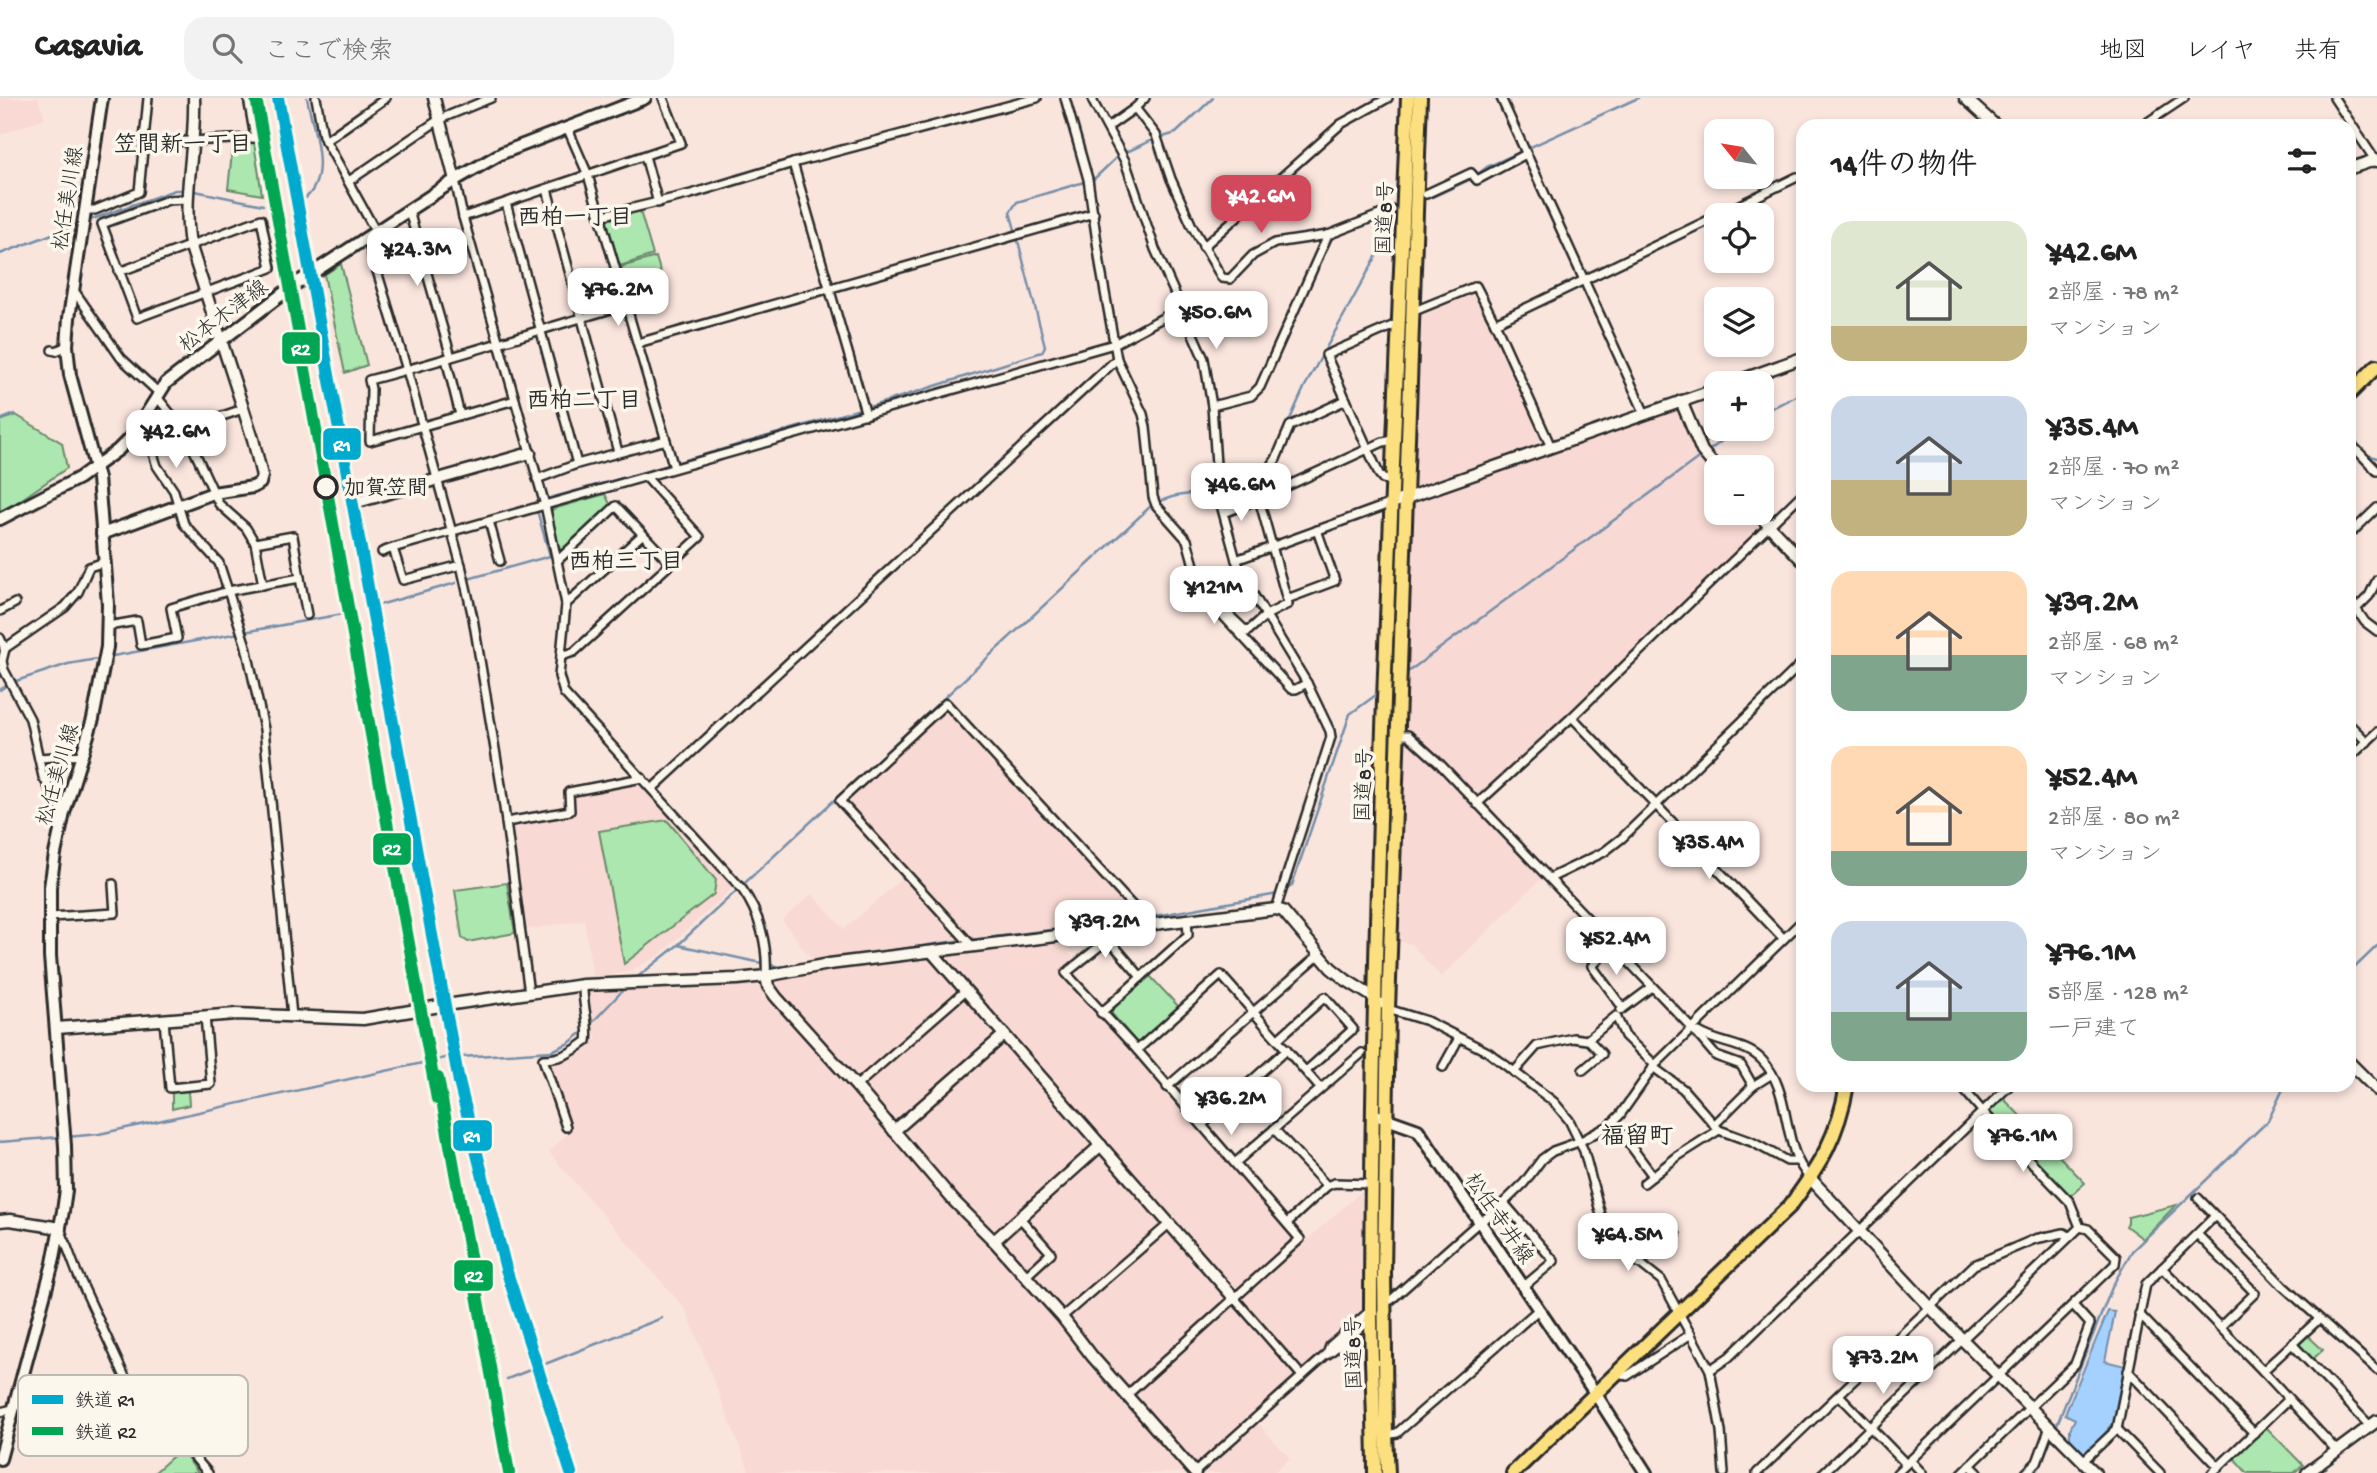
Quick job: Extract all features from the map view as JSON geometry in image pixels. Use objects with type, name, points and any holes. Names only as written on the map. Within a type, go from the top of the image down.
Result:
[{"type":"main road","name":"松任美川線","points":[[22,1375],[53,1263],[66,1191],[50,956],[50,887],[64,813],[84,755],[100,688],[108,626],[95,466],[70,375],[67,346],[102,98]]},
{"type":"main road","name":"松本木津線","points":[[0,519],[79,478],[118,450],[133,435],[158,395],[174,376],[294,285],[455,180],[502,153],[645,98]]},
{"type":"main road","name":"国道8号","points":[[1375,1473],[1371,1310],[1375,998],[1408,98]]},
{"type":"main road","name":"国道8号","points":[[1388,1473],[1384,1273],[1388,1009],[1420,98]]},
{"type":"main road","points":[[2356,387],[2377,366]]},
{"type":"main road","points":[[102,534],[213,493],[253,487],[260,483]]},
{"type":"main road","points":[[1513,1473],[1790,1206],[1830,1146],[1846,1092]]},
{"type":"main road","name":"松任寺井線","points":[[1373,1114],[1418,1130],[1646,1473]]},
{"type":"main road","name":"松任美川線","points":[[0,1459],[18,1391]]},
{"type":"street","points":[[85,210],[95,210],[139,192],[148,98]]},
{"type":"street","points":[[194,98],[194,141],[186,199],[190,244],[257,452],[262,476],[260,483]]},
{"type":"street","points":[[144,143],[255,138],[248,98]]},
{"type":"street","points":[[316,98],[317,114],[325,141],[349,181],[371,235],[461,565],[473,618],[506,822],[530,993]]},
{"type":"street","points":[[325,141],[386,98]]},
{"type":"street","points":[[434,98],[463,217],[545,505],[566,604],[559,676],[564,693],[740,886],[749,899],[762,930],[768,986],[776,997],[954,1200],[1062,1317],[1092,1356],[1195,1473],[1302,1376],[1365,1324]]},
{"type":"street","points":[[349,181],[440,119],[491,98]]},
{"type":"street","points":[[463,217],[681,143],[663,98]]},
{"type":"street","points":[[600,216],[658,203],[793,163],[1037,98]]},
{"type":"street","points":[[1065,98],[1088,180],[1117,359],[1143,414],[1156,505],[1187,540],[1198,580],[1223,615],[1291,689],[1307,683]]},
{"type":"street","points":[[1093,98],[1125,161],[1155,248],[1205,359],[1212,406],[1218,491],[1236,560],[1331,730],[1278,904]]},
{"type":"street","points":[[1108,127],[1145,98]]},
{"type":"street","points":[[1203,247],[1341,124],[1388,98]]},
{"type":"street","points":[[1501,98],[1646,414]]},
{"type":"street","points":[[1965,98],[1988,119]]},
{"type":"street","points":[[2152,119],[2184,98]]},
{"type":"street","points":[[2334,98],[2348,119]]},
{"type":"street","points":[[1135,108],[1156,135],[1171,179],[1203,247],[1222,278],[1230,279],[1253,255],[1275,243],[1328,235],[1392,210]]},
{"type":"street","points":[[567,127],[588,175],[674,468]]},
{"type":"street","points":[[2356,130],[2376,160],[2356,166]]},
{"type":"street","points":[[1426,194],[1474,177],[1477,180],[1525,151]]},
{"type":"street","points":[[645,156],[658,203]]},
{"type":"street","points":[[793,163],[866,415]]},
{"type":"street","points":[[1744,203],[1796,177]]},
{"type":"street","points":[[547,189],[618,452]]},
{"type":"street","points":[[119,272],[261,219],[271,268],[136,318],[119,272],[102,224],[167,200],[186,199]]},
{"type":"street","points":[[506,203],[577,464]]},
{"type":"street","points":[[409,211],[448,358],[460,415]]},
{"type":"street","points":[[638,343],[1094,213]]},
{"type":"street","points":[[1495,323],[1704,223]]},
{"type":"street","points":[[1212,406],[1251,396],[1260,387],[1328,235]]},
{"type":"street","points":[[1412,313],[1476,286],[1551,447]]},
{"type":"street","points":[[73,289],[121,358],[158,395],[184,429],[219,504],[246,528],[255,543],[263,585]]},
{"type":"street","points":[[515,400],[370,441],[369,380],[500,344],[541,329],[626,305]]},
{"type":"street","points":[[382,551],[1114,344],[1181,307]]},
{"type":"street","points":[[1393,481],[1383,480],[1379,474],[1325,355],[1399,323]]},
{"type":"street","points":[[52,349],[56,351],[67,346]]},
{"type":"street","points":[[652,789],[1117,359]]},
{"type":"street","points":[[1766,371],[1796,360]]},
{"type":"street","points":[[1236,560],[1704,393]]},
{"type":"street","points":[[1275,492],[1266,474],[1276,460],[1290,426],[1346,400]]},
{"type":"street","points":[[1681,401],[1705,455]]},
{"type":"street","points":[[133,435],[149,441],[243,409]]},
{"type":"street","points":[[537,479],[577,464],[666,440]]},
{"type":"street","points":[[1224,513],[1369,448],[1394,440]]},
{"type":"street","points":[[149,441],[157,466],[174,491],[187,528],[219,563],[246,646],[264,729],[292,1016]]},
{"type":"street","points":[[2356,449],[2377,471]]},
{"type":"street","points":[[354,503],[530,453]]},
{"type":"street","points":[[561,656],[574,652],[700,537],[646,477]]},
{"type":"street","points":[[1192,581],[1247,632],[1266,615],[1288,604],[1259,499]]},
{"type":"street","points":[[1477,804],[1572,717],[1796,500]]},
{"type":"street","points":[[557,561],[616,506],[671,564]]},
{"type":"street","points":[[2356,528],[2377,508]]},
{"type":"street","points":[[489,521],[500,561]]},
{"type":"street","points":[[1769,526],[1796,554]]},
{"type":"street","points":[[1287,599],[1335,581],[1317,530]]},
{"type":"street","points":[[566,604],[643,534]]},
{"type":"street","points":[[255,543],[293,536],[307,615]]},
{"type":"street","points":[[393,548],[403,580],[461,565]]},
{"type":"street","points":[[3,650],[65,607],[78,592],[89,566],[104,562]]},
{"type":"street","points":[[108,626],[137,621],[141,645],[177,638],[172,608],[228,591],[300,578]]},
{"type":"street","points":[[2377,580],[2369,596],[2357,608],[2365,622],[2377,631]]},
{"type":"street","points":[[0,611],[15,603]]},
{"type":"street","points":[[0,638],[4,670],[30,719],[43,777],[64,813]]},
{"type":"street","points":[[1550,878],[1604,852],[1656,806],[1796,669]]},
{"type":"street","points":[[971,945],[840,801],[946,704],[1144,920]]},
{"type":"street","points":[[1572,717],[1783,939]]},
{"type":"street","points":[[2356,731],[2367,741]]},
{"type":"street","points":[[2356,751],[2377,732]]},
{"type":"street","points":[[1397,735],[1408,736],[1416,743],[1550,878],[1716,1056],[1741,1065],[1753,1086]]},
{"type":"street","points":[[39,758],[84,755]]},
{"type":"street","points":[[506,822],[570,811],[569,792],[642,778]]},
{"type":"street","points":[[50,917],[115,913],[113,884]]},
{"type":"street","points":[[57,1028],[236,1014],[363,1019],[446,1004],[583,985],[636,984],[932,952],[1144,920],[1187,919],[1278,904]]},
{"type":"street","points":[[1278,904],[1319,955],[1346,980],[1388,1009],[1427,1021],[1488,1052],[1554,1102],[1569,1120],[1581,1141],[1602,1219],[1619,1247],[1661,1280],[1710,1370],[1721,1431],[1724,1473]]},
{"type":"street","points":[[1101,1013],[1188,935],[1187,919]]},
{"type":"street","points":[[1391,1300],[1504,1203],[1542,1159],[1613,1122],[1654,1066],[1796,927]]},
{"type":"street","points":[[1128,1395],[1300,1239],[1137,1050],[1066,973],[1101,945],[1111,942],[1141,977]]},
{"type":"street","points":[[1613,945],[1592,966],[1623,1008]]},
{"type":"street","points":[[932,952],[1302,1376]]},
{"type":"street","points":[[1167,1087],[1319,955]]},
{"type":"street","points":[[1137,1050],[1222,975],[1320,1088]]},
{"type":"street","points":[[566,1127],[543,1059],[568,1055],[587,1041],[589,1033],[583,985]]},
{"type":"street","points":[[1588,1039],[1623,1008],[1653,987]]},
{"type":"street","points":[[856,1086],[965,991]]},
{"type":"street","points":[[1278,1039],[1325,998],[1353,1029],[1306,1071]]},
{"type":"street","points":[[164,1020],[170,1088],[211,1084],[205,1016]]},
{"type":"street","points":[[1616,1016],[1625,1036],[1654,1066],[1683,1089],[1717,1128],[1752,1142],[1787,1161],[1797,1161]]},
{"type":"street","points":[[1692,1028],[1710,1039],[1745,1049],[1762,1060],[1772,1074],[1786,1115],[1797,1161],[1810,1178],[1931,1308],[2095,1473]]},
{"type":"street","points":[[894,1131],[1004,1035]]},
{"type":"street","points":[[1443,1068],[1460,1038]]},
{"type":"street","points":[[1514,1072],[1536,1046],[1573,1038],[1588,1039],[1602,1054],[1583,1070]]},
{"type":"street","points":[[1202,1125],[1287,1049]]},
{"type":"street","points":[[1235,1163],[1362,1053]]},
{"type":"street","points":[[2356,1069],[2377,1090]]},
{"type":"street","points":[[1644,1183],[1717,1128],[1753,1086],[1772,1074]]},
{"type":"street","points":[[1966,1092],[2070,1202],[2080,1227]]},
{"type":"street","points":[[1710,1370],[1730,1357],[2003,1092]]},
{"type":"street","points":[[1613,1122],[1653,1176]]},
{"type":"street","points":[[1274,1129],[1327,1186]]},
{"type":"street","points":[[994,1241],[1101,1145]]},
{"type":"street","points":[[1287,1223],[1327,1186],[1334,1183],[1373,1184]]},
{"type":"street","points":[[2198,1198],[2319,1319],[2377,1370]]},
{"type":"street","points":[[1504,1203],[1554,1261],[1523,1287]]},
{"type":"street","points":[[2083,1461],[2117,1429],[2146,1284],[2215,1216]]},
{"type":"street","points":[[1020,1218],[1051,1253],[1025,1277]]},
{"type":"street","points":[[0,1222],[10,1220],[60,1228],[77,1273],[124,1375]]},
{"type":"street","points":[[1062,1317],[1169,1224]]},
{"type":"street","points":[[1823,1473],[2080,1227]]},
{"type":"street","points":[[1897,1473],[2115,1264],[2116,1257],[2088,1229],[2080,1227]]},
{"type":"street","points":[[1757,1473],[1975,1265],[2035,1238],[2064,1233],[2069,1236]]},
{"type":"street","points":[[2197,1234],[2255,1293],[2220,1327]]},
{"type":"street","points":[[1638,1263],[1675,1235]]},
{"type":"street","points":[[2162,1268],[2337,1451]]},
{"type":"street","points":[[1962,1473],[2075,1364],[2090,1324],[2073,1305]]},
{"type":"street","points":[[1328,1354],[1330,1346],[1371,1310]]},
{"type":"street","points":[[1386,1435],[1396,1433],[1538,1310]]},
{"type":"street","points":[[2139,1314],[2255,1433]]},
{"type":"street","points":[[2263,1371],[2319,1319]]},
{"type":"street","points":[[1617,1371],[1627,1376],[1691,1334]]},
{"type":"street","points":[[2293,1345],[2375,1423],[2307,1473]]},
{"type":"street","points":[[2128,1371],[2219,1467]]},
{"type":"street","points":[[1839,1395],[1922,1473]]},
{"type":"street","points":[[2212,1473],[2288,1400]]},
{"type":"street","points":[[0,1412],[13,1409]]},
{"type":"street","points":[[2026,1473],[2037,1462],[2053,1429]]},
{"type":"street","points":[[2117,1429],[2160,1473]]},
{"type":"street","points":[[192,1456],[207,1473]]},
{"type":"street","points":[[1970,1465],[1978,1473]]},
{"type":"shaded area","points":[[0,98],[38,98],[45,118],[0,135]]},
{"type":"shaded area","points":[[1474,291],[1545,441],[1543,447],[1420,489],[1415,488],[1422,313]]},
{"type":"shaded area","points":[[1674,409],[1681,415],[1704,459],[1704,525],[1763,527],[1480,797],[1474,797],[1404,725],[1414,507],[1419,498]]},
{"type":"shaded area","points":[[946,708],[1140,916],[1044,928],[1077,961],[1060,974],[1301,1245],[1362,1191],[1362,1313],[1253,1418],[1290,1458],[1273,1473],[750,1473],[686,1310],[549,1152],[572,1129],[549,1064],[582,1053],[597,1037],[589,1019],[588,995],[591,991],[678,990],[755,985],[821,972],[782,920],[812,894],[844,929],[907,874],[844,800]]},
{"type":"shaded area","points":[[1409,744],[1425,756],[1542,878],[1441,977],[1411,944],[1400,942],[1406,746]]},
{"type":"shaded area","points":[[641,784],[735,886],[658,956],[629,972],[593,977],[584,920],[524,930],[509,827],[572,816],[572,796]]},
{"type":"green space","points":[[254,142],[262,195],[228,189],[233,144]]},
{"type":"green space","points":[[640,211],[653,255],[620,266],[606,220]]},
{"type":"green space","points":[[656,257],[669,301],[633,312],[621,267]]},
{"type":"green space","points":[[341,264],[367,365],[345,373],[324,275]]},
{"type":"green space","points":[[16,415],[62,443],[67,468],[0,514],[0,421]]},
{"type":"green space","points":[[605,494],[611,506],[562,552],[559,551],[550,514],[553,509]]},
{"type":"green space","points":[[667,820],[716,880],[714,894],[624,964],[599,831]]},
{"type":"green space","points":[[507,883],[515,933],[468,942],[462,938],[455,890]]},
{"type":"green space","points":[[1150,976],[1179,1007],[1141,1042],[1136,1042],[1112,1014],[1112,1010]]},
{"type":"green space","points":[[188,1090],[189,1105],[172,1109],[172,1091]]},
{"type":"green space","points":[[2003,1098],[2085,1183],[2069,1197],[1989,1111]]},
{"type":"green space","points":[[2176,1205],[2143,1239],[2126,1226],[2128,1217]]},
{"type":"green space","points":[[2307,1335],[2323,1350],[2314,1358],[2300,1347]]},
{"type":"green space","points":[[2266,1427],[2303,1465],[2294,1473],[2247,1473],[2234,1458]]},
{"type":"green space","points":[[173,1456],[186,1456],[198,1473],[154,1473]]},
{"type":"water","points":[[2108,1311],[2115,1312],[2105,1361],[2125,1366],[2114,1423],[2088,1452],[2082,1452],[2070,1439],[2070,1429],[2075,1419],[2065,1414]]},
{"type":"waterway","points":[[302,201],[311,192],[319,167],[307,98]]},
{"type":"waterway","points":[[1093,180],[1118,156],[1150,141],[1176,133],[1213,98]]},
{"type":"waterway","points":[[1432,197],[1471,179],[1487,167],[1638,98]]},
{"type":"waterway","points":[[1016,233],[1010,212],[1017,202],[1084,182]]},
{"type":"waterway","points":[[90,220],[180,190]]},
{"type":"waterway","points":[[195,191],[263,205]]},
{"type":"waterway","points":[[0,254],[76,225]]},
{"type":"waterway","points":[[1287,426],[1304,388],[1392,228]]},
{"type":"waterway","points":[[869,407],[1042,352],[1045,346],[1017,237]]},
{"type":"waterway","points":[[1774,407],[1796,396]]},
{"type":"waterway","points":[[679,462],[860,409]]},
{"type":"waterway","points":[[0,420],[15,414]]},
{"type":"waterway","points":[[1707,452],[1722,441]]},
{"type":"waterway","points":[[2367,455],[2377,458]]},
{"type":"waterway","points":[[1405,674],[1701,456]]},
{"type":"waterway","points":[[550,498],[666,466]]},
{"type":"waterway","points":[[635,979],[678,945],[1152,505],[1172,497],[1233,488],[1245,484],[1265,469]]},
{"type":"waterway","points":[[468,579],[550,556],[538,514]]},
{"type":"waterway","points":[[365,609],[456,583]]},
{"type":"waterway","points":[[244,632],[343,614]]},
{"type":"waterway","points":[[113,656],[239,633]]},
{"type":"waterway","points":[[13,682],[68,664],[97,659]]},
{"type":"waterway","points":[[0,690],[8,684]]},
{"type":"waterway","points":[[1284,892],[1292,885],[1350,714],[1380,692]]},
{"type":"waterway","points":[[970,940],[1138,919],[1278,894]]},
{"type":"waterway","points":[[855,956],[963,940]]},
{"type":"waterway","points":[[678,945],[780,967],[817,961]]},
{"type":"waterway","points":[[2356,966],[2377,946]]},
{"type":"waterway","points":[[589,1026],[625,988]]},
{"type":"waterway","points":[[67,1137],[99,1134],[445,1058],[552,1051],[569,1043],[584,1031]]},
{"type":"waterway","points":[[2056,1427],[2113,1285],[2132,1251],[2268,1121],[2282,1092]]},
{"type":"waterway","points":[[0,1142],[60,1137]]},
{"type":"waterway","points":[[507,1379],[662,1318]]},
{"type":"waterway","points":[[2033,1473],[2041,1465],[2053,1434]]},
{"type":"rail line","name":"R2","points":[[256,98],[437,1099]]},
{"type":"rail line","name":"R1","points":[[278,98],[459,1082],[506,1269],[571,1473]]},
{"type":"rail line","name":"R2","points":[[438,1078],[509,1473]]},
{"type":"place","name":"加賀笠間","points":[[326,487]]},
{"type":"district","name":"笠間新一丁目","points":[[183,143]]},
{"type":"district","name":"西柏一丁目","points":[[575,216]]},
{"type":"district","name":"西柏二丁目","points":[[584,399]]},
{"type":"district","name":"西柏三丁目","points":[[626,560]]},
{"type":"district","name":"福留町","points":[[1637,1135]]}]
